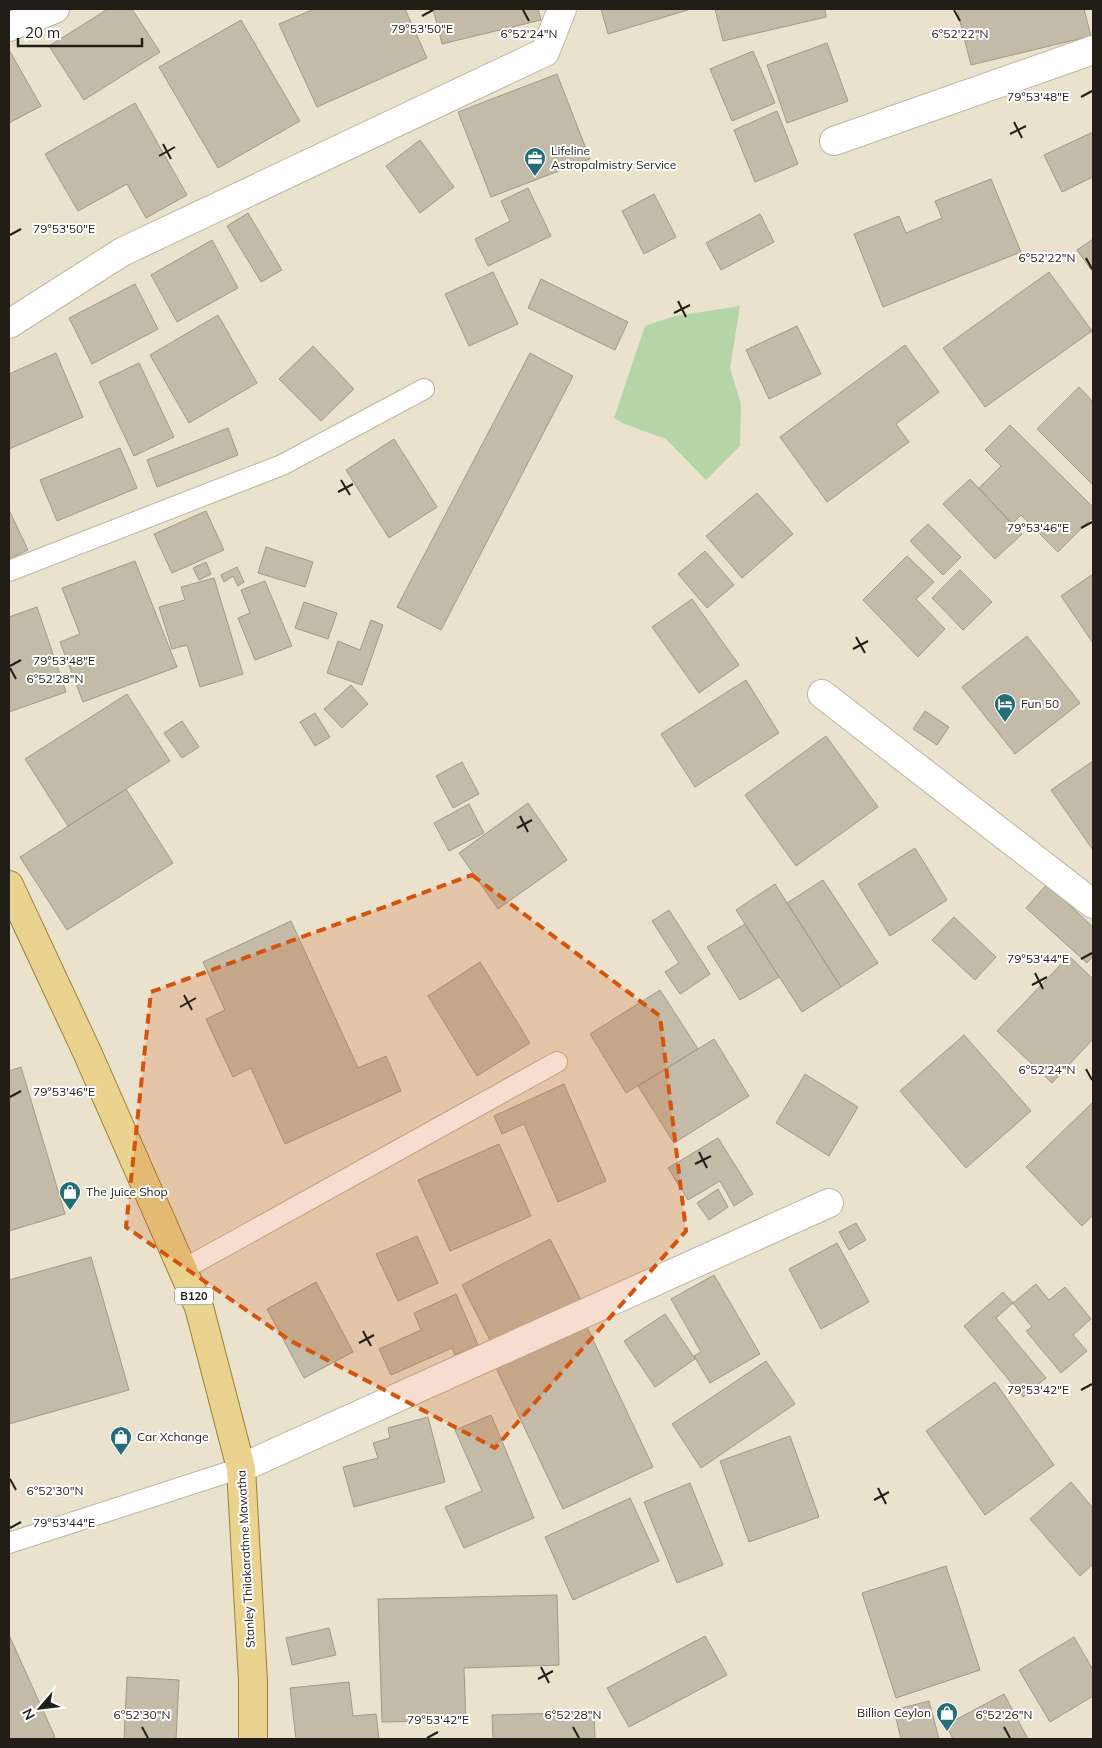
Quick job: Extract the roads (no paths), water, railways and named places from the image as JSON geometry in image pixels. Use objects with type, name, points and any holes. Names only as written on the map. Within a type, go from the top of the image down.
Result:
[{"type":"main road","name":"Stanley Thilakarathne Mawatha","points":[[9,885],[87,1052],[199,1307],[242,1468],[253,1681],[253,1739]]},
{"type":"street","points":[[9,27],[55,9]]},
{"type":"street","points":[[9,324],[122,252],[545,52],[562,9]]},
{"type":"street","points":[[834,141],[1093,50]]},
{"type":"street","points":[[822,694],[1093,904]]},
{"type":"street","points":[[242,1468],[829,1203]]},
{"type":"lane","points":[[9,571],[282,465],[424,389]]},
{"type":"lane","points":[[182,1270],[557,1062]]},
{"type":"lane","points":[[9,1543],[242,1468]]},
{"type":"place","name":"Lifeline Astropalmistry Service","points":[[535,177]]},
{"type":"place","name":"Fun 50","points":[[1005,723]]},
{"type":"place","name":"The Juice Shop","points":[[70,1211]]},
{"type":"place","name":"Car Xchange","points":[[121,1456]]},
{"type":"place","name":"Billion Ceylon","points":[[947,1732]]}]
